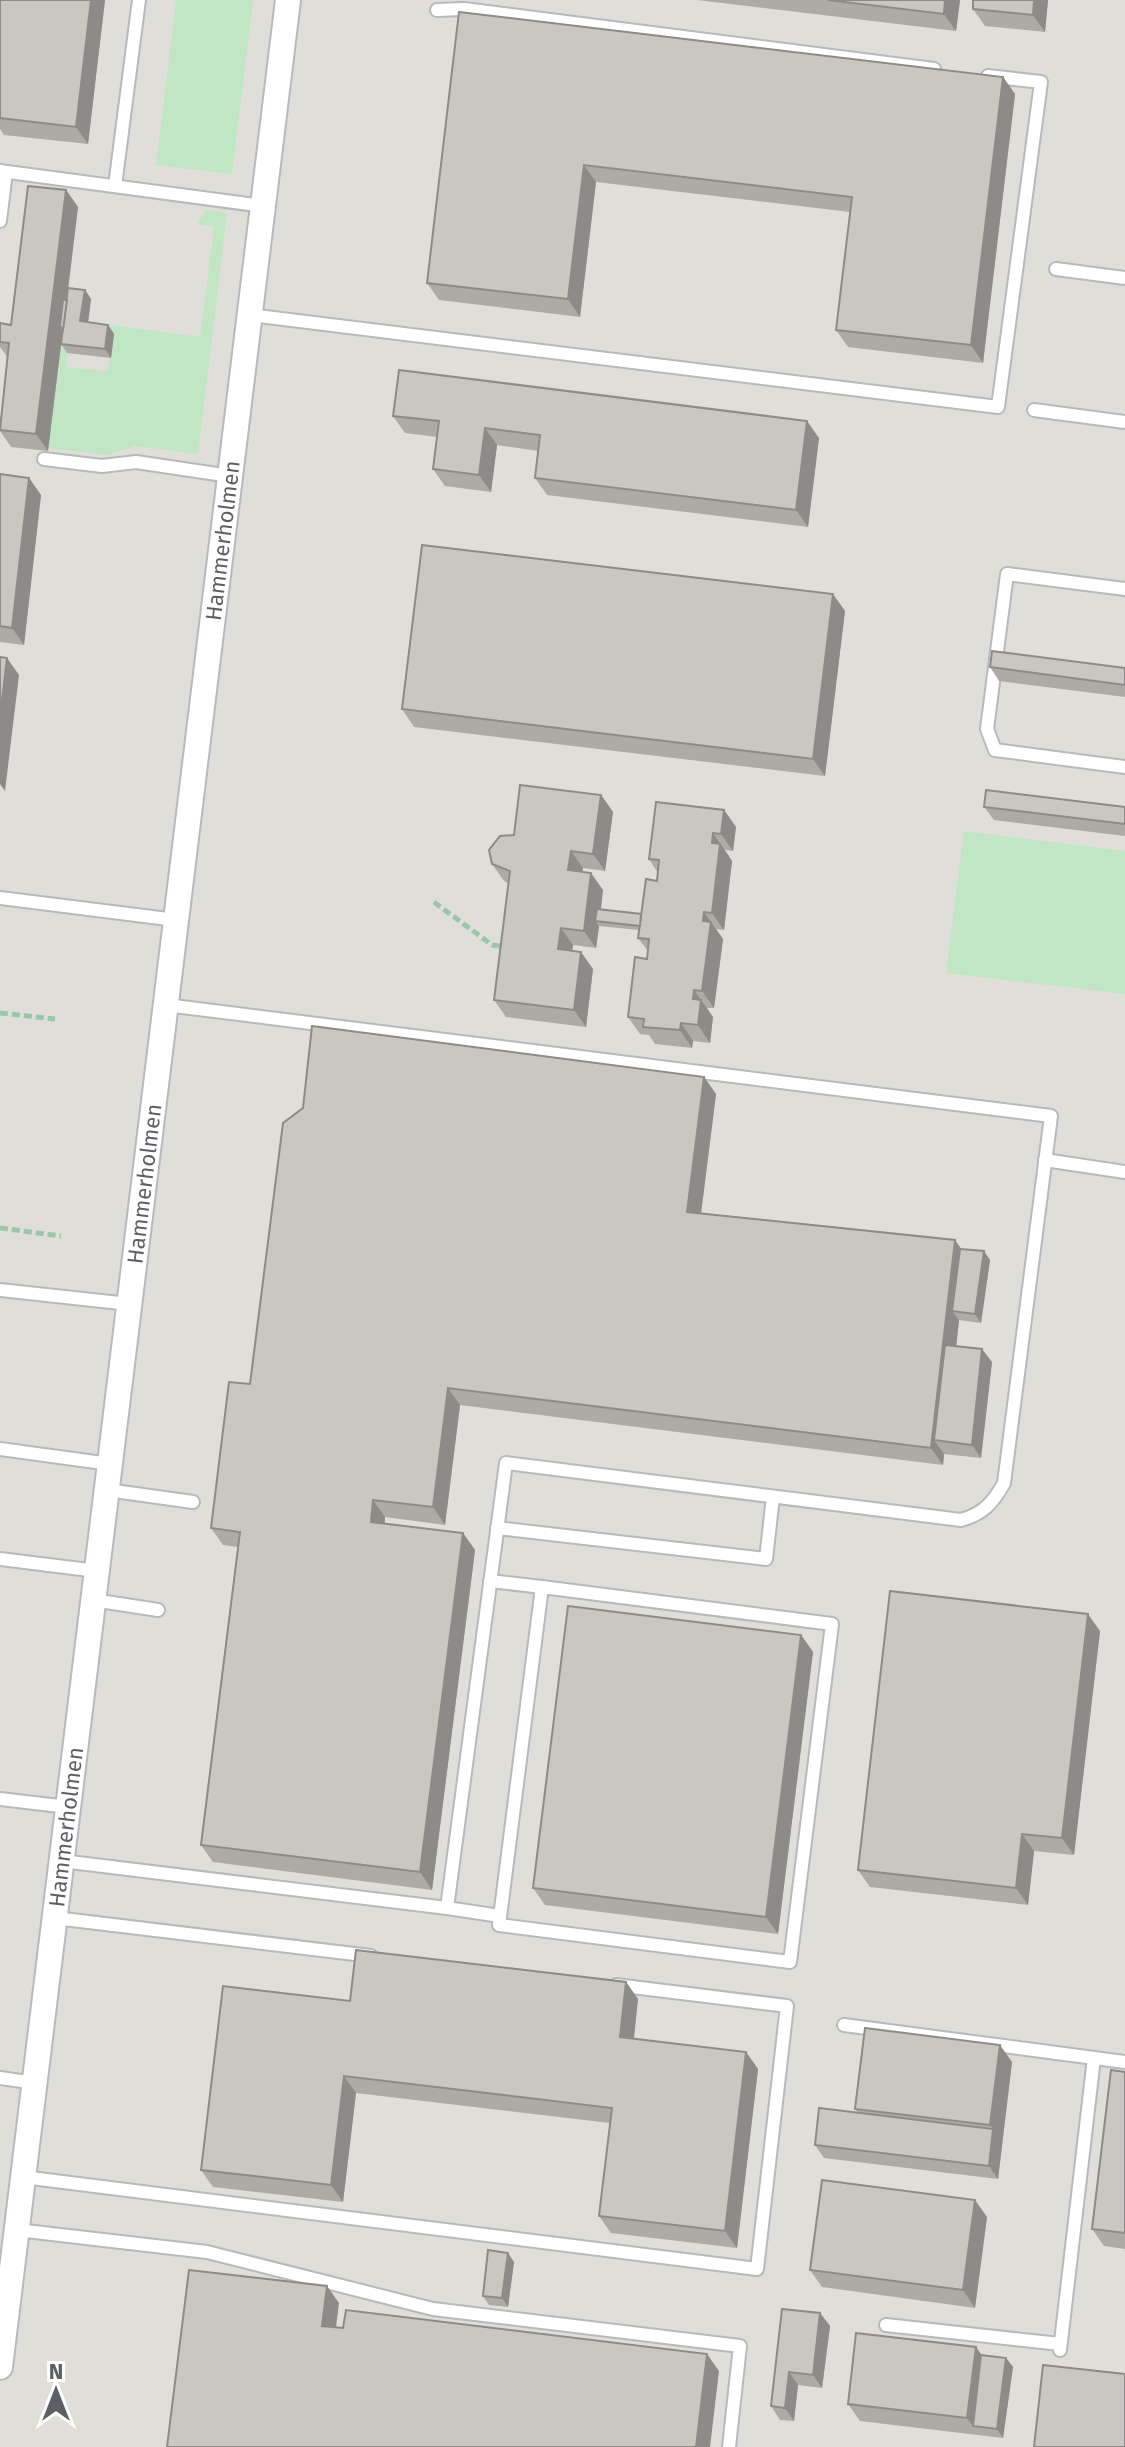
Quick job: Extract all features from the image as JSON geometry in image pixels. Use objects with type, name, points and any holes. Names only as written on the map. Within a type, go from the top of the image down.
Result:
[{"type":"street","name":"Hammerholmen","points":[[0,2367],[288,0]]},
{"type":"lane","points":[[115,186],[139,0]]},
{"type":"lane","points":[[437,10],[464,9],[947,71]]},
{"type":"lane","points":[[250,315],[998,407],[1041,82],[979,75]]},
{"type":"lane","points":[[0,221],[3,172],[263,206]]},
{"type":"lane","points":[[1056,269],[1125,278]]},
{"type":"lane","points":[[1034,410],[1125,422]]},
{"type":"lane","points":[[44,459],[102,466],[136,462],[230,476]]},
{"type":"lane","points":[[1125,589],[1007,574],[987,729],[995,750],[1125,767]]},
{"type":"lane","points":[[0,898],[176,920]]},
{"type":"lane","points":[[166,1005],[1051,1116],[1004,1483],[995,1501],[978,1515],[961,1520],[506,1463],[447,1908]]},
{"type":"lane","points":[[1045,1160],[1125,1172]]},
{"type":"lane","points":[[0,1290],[129,1304]]},
{"type":"lane","points":[[0,1449],[110,1464]]},
{"type":"lane","points":[[107,1490],[193,1502]]},
{"type":"lane","points":[[497,1528],[766,1559],[773,1497]]},
{"type":"lane","points":[[0,1559],[97,1571]]},
{"type":"lane","points":[[490,1581],[542,1587],[832,1624],[790,1962],[499,1925],[542,1587]]},
{"type":"lane","points":[[93,1600],[158,1610]]},
{"type":"lane","points":[[0,1799],[68,1807]]},
{"type":"lane","points":[[62,1861],[500,1916]]},
{"type":"lane","points":[[55,1918],[385,1957]]},
{"type":"lane","points":[[23,2177],[757,2269],[787,2006],[601,1984]]},
{"type":"lane","points":[[844,2025],[1125,2062]]},
{"type":"lane","points":[[886,2325],[1060,2347],[1094,2058]]},
{"type":"lane","points":[[0,2078],[35,2083]]},
{"type":"lane","points":[[17,2230],[207,2252],[433,2309],[740,2346],[729,2447]]},
{"type":"path","points":[[434,902],[492,945],[514,948]]},
{"type":"path","points":[[0,1013],[55,1019]]},
{"type":"path","points":[[0,1228],[61,1236]]},
{"type":"shaded area","points":[[0,0],[1125,0],[1125,2447],[0,2447]]},
{"type":"green space","points":[[176,0],[253,0],[232,174],[156,165]]},
{"type":"green space","points":[[205,210],[227,213],[198,454],[135,446],[106,455],[49,448],[63,330],[69,338],[66,367],[108,371],[114,334],[88,322],[200,337],[214,227],[198,224]]},
{"type":"green space","points":[[964,831],[1125,851],[1125,994],[946,973]]},
{"type":"building","points":[[0,0],[91,0],[76,127],[0,118]]},
{"type":"building","points":[[828,0],[945,0],[944,14]]},
{"type":"building","points":[[973,0],[1034,0],[1033,15],[973,9]]},
{"type":"building","points":[[459,12],[1003,77],[971,345],[836,330],[852,197],[584,165],[568,299],[427,283]]},
{"type":"building","points":[[28,186],[66,190],[36,434],[0,430],[9,343],[0,342],[0,323],[11,325]]},
{"type":"building","points":[[68,288],[85,290],[80,321],[108,325],[105,349],[61,344]]},
{"type":"building","points":[[63,300],[67,300],[63,330],[60,326]]},
{"type":"building","points":[[399,370],[807,421],[796,510],[535,478],[540,435],[485,428],[479,475],[433,469],[439,421],[393,416]]},
{"type":"building","points":[[0,474],[29,478],[12,628],[0,626]]},
{"type":"building","points":[[422,545],[833,594],[813,759],[402,709]]},
{"type":"building","points":[[992,651],[1125,668],[1125,685],[990,667]]},
{"type":"building","points":[[0,657],[7,658],[0,717]]},
{"type":"building","points":[[520,785],[601,795],[593,854],[571,851],[568,870],[591,873],[584,931],[561,928],[558,949],[581,952],[574,1010],[494,1000],[510,871],[492,864],[489,850],[500,836],[514,835]]},
{"type":"building","points":[[986,790],[1125,807],[1125,824],[984,807]]},
{"type":"building","points":[[656,802],[724,810],[721,834],[713,833],[712,843],[720,844],[712,913],[704,912],[703,921],[711,922],[702,991],[694,990],[693,999],[701,1000],[698,1025],[681,1023],[680,1030],[643,1027],[644,1019],[628,1017],[635,957],[647,959],[649,939],[638,938],[646,879],[657,881],[659,860],[649,859]]},
{"type":"building","points":[[597,909],[641,914],[640,926],[595,921]]},
{"type":"building","points":[[312,1026],[704,1077],[687,1212],[955,1240],[931,1448],[448,1388],[433,1507],[373,1500],[371,1522],[463,1533],[420,1872],[201,1845],[240,1532],[211,1528],[229,1382],[250,1384],[283,1123],[303,1108]]},
{"type":"building","points":[[960,1249],[984,1251],[975,1314],[952,1311]]},
{"type":"building","points":[[945,1345],[982,1349],[972,1445],[934,1440]]},
{"type":"building","points":[[890,1591],[1088,1614],[1062,1838],[1022,1834],[1016,1888],[858,1870]]},
{"type":"building","points":[[568,1606],[801,1635],[766,1917],[533,1888]]},
{"type":"building","points":[[356,1950],[626,1982],[620,2037],[746,2052],[725,2231],[599,2216],[612,2108],[344,2076],[331,2185],[201,2170],[223,1986],[350,2001]]},
{"type":"building","points":[[865,2028],[1000,2045],[990,2125],[855,2109]]},
{"type":"building","points":[[1111,2070],[1125,2072],[1125,2233],[1092,2229]]},
{"type":"building","points":[[819,2108],[993,2129],[989,2166],[815,2145]]},
{"type":"building","points":[[822,2180],[975,2200],[963,2290],[810,2270]]},
{"type":"building","points":[[488,2250],[508,2253],[502,2298],[483,2296]]},
{"type":"building","points":[[189,2270],[327,2286],[322,2326],[343,2328],[346,2310],[707,2354],[696,2447],[167,2447]]},
{"type":"building","points":[[782,2309],[820,2313],[813,2375],[789,2372],[785,2408],[771,2406]]},
{"type":"building","points":[[856,2333],[976,2347],[967,2418],[848,2404]]},
{"type":"building","points":[[981,2355],[1006,2358],[997,2429],[973,2426]]},
{"type":"building","points":[[1043,2365],[1125,2374],[1125,2447],[1034,2447]]}]
